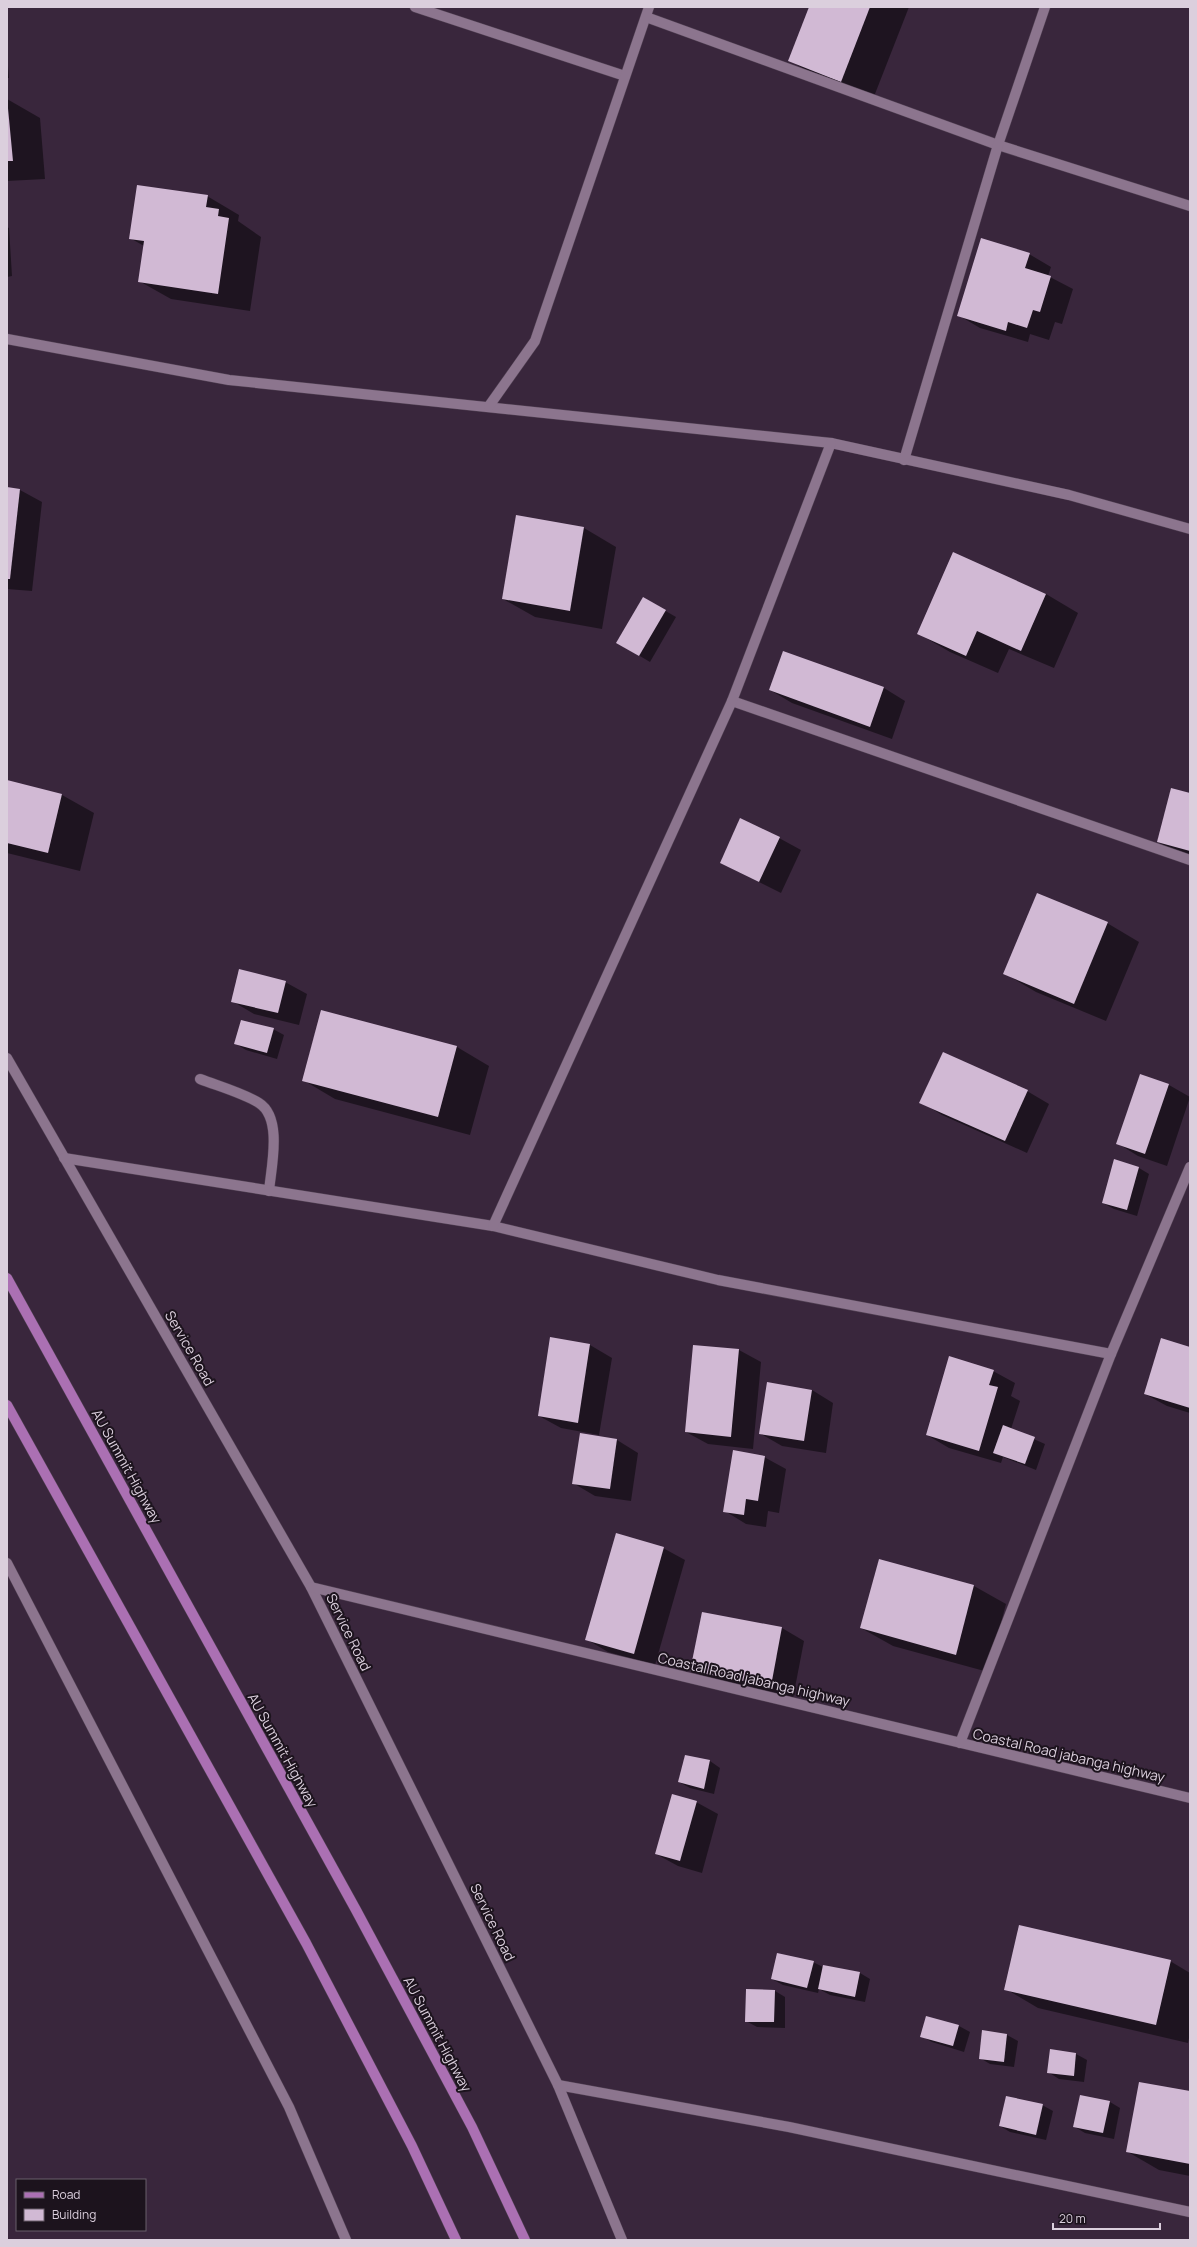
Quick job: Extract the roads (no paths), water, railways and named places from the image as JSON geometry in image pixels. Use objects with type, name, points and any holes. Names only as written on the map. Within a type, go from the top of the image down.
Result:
[{"type":"main road","name":"AU Summit Highway","points":[[7,1278],[360,1917],[472,2126],[525,2240]]},
{"type":"main road","points":[[7,1405],[306,1943],[412,2146],[456,2240]]},
{"type":"street","points":[[415,7],[625,76]]},
{"type":"street","points":[[904,460],[998,144],[1045,7]]},
{"type":"street","points":[[489,406],[535,342],[647,12],[998,144],[1190,206]]},
{"type":"street","points":[[7,339],[229,380],[489,406],[831,443],[1068,495],[1190,529]]},
{"type":"street","points":[[493,1226],[732,701],[831,443]]},
{"type":"street","points":[[732,701],[1190,860]]},
{"type":"street","name":"Service Road","points":[[7,1058],[311,1587],[558,2085],[622,2240]]},
{"type":"street","points":[[200,1079],[260,1104],[271,1118],[274,1140],[269,1191]]},
{"type":"street","points":[[64,1158],[493,1226],[718,1280],[1110,1354]]},
{"type":"street","points":[[960,1743],[1110,1354],[1190,1167]]},
{"type":"street","points":[[7,1563],[289,2107],[346,2240]]},
{"type":"street","name":"Coastal Road jabanga highway","points":[[311,1587],[1190,1798]]},
{"type":"street","points":[[558,2085],[789,2126],[1190,2212]]}]
